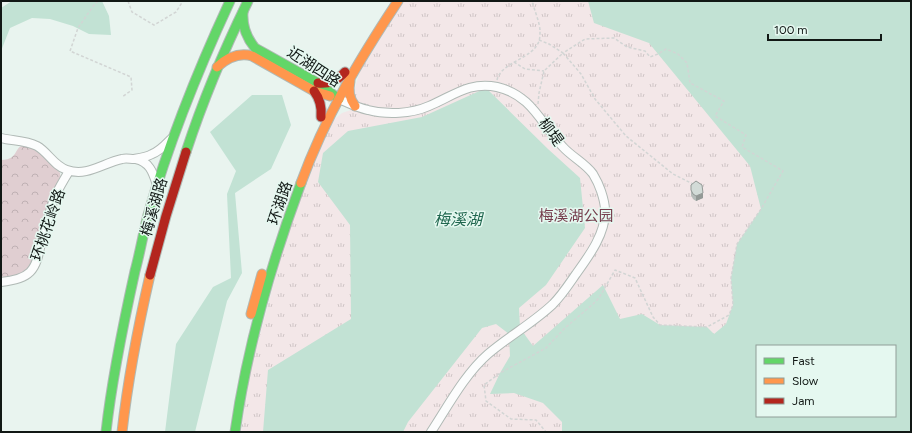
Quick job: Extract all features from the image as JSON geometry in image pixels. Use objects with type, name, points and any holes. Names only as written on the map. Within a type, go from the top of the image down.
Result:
[{"type":"main road","name":"梅溪湖路","points":[[106,432],[115,364],[148,217],[166,158],[213,36],[230,1]]},
{"type":"main road","name":"梅溪湖路","points":[[122,432],[124,408],[134,347],[154,256],[184,155],[198,114],[217,67],[248,1]]},
{"type":"main road","name":"环湖路","points":[[227,432],[237,369],[256,294],[269,252],[303,156],[378,17],[389,1]]},
{"type":"main road","name":"环湖路","points":[[348,74],[398,1]]},
{"type":"main road","name":"近湖四路","points":[[242,12],[243,25],[250,43],[255,48],[316,87]]},
{"type":"main road","name":"近湖四路","points":[[217,67],[234,56],[247,54],[334,97]]},
{"type":"main road","points":[[348,74],[350,83],[349,94],[352,103],[355,106],[343,107],[324,118],[316,87],[331,83],[348,74]]},
{"type":"main road","name":"环湖路","points":[[235,432],[245,369],[270,273],[324,118]]},
{"type":"street","name":"柳堤","points":[[334,97],[355,106],[382,113],[417,110],[429,106],[462,90],[477,86],[497,87],[512,92],[533,108],[564,149],[588,168],[594,175],[603,198],[605,210],[603,228],[590,256],[563,293],[553,304],[506,339],[477,365],[431,432]]},
{"type":"street","points":[[1,138],[19,140],[36,145],[62,169],[86,172],[124,158],[147,156],[158,152],[174,137]]},
{"type":"street","points":[[135,158],[143,161],[149,166],[153,172],[157,186]]},
{"type":"street","name":"环桃花岭路","points":[[1,282],[10,281],[24,276],[34,267],[54,199],[69,171]]},
{"type":"path","points":[[98,1],[78,28],[70,51],[131,77],[132,90],[122,97]]},
{"type":"path","points":[[128,1],[132,12],[154,25],[176,12],[183,1]]},
{"type":"path","points":[[497,87],[497,78],[500,73],[535,47],[539,40],[540,29],[532,1]]},
{"type":"path","points":[[538,114],[539,93],[544,71],[564,53],[585,39],[614,38],[627,47],[645,51],[650,57],[666,49],[678,54],[687,63],[690,83],[724,101],[715,116],[746,135],[742,147],[783,170],[761,209],[737,244],[731,278],[733,305],[729,315],[707,327],[660,325],[653,316],[635,278],[615,270],[599,298],[565,328],[546,348],[500,373],[484,385],[486,401],[511,419],[536,420],[546,432]]},
{"type":"path","points":[[539,40],[550,44],[564,53],[581,74],[595,99],[626,136],[673,174],[696,186]]},
{"type":"path","points":[[514,62],[526,69],[544,71]]},
{"type":"green space","name":"梅溪湖","points":[[403,1],[911,1],[911,432],[241,432],[251,368],[283,249],[316,156],[332,121],[342,113],[354,109],[354,91],[360,71]]},
{"type":"green space","points":[[25,145],[38,151],[56,168],[60,173],[61,180],[49,201],[28,270],[21,275],[1,279],[1,160],[10,158],[19,148]]},
{"type":"water","points":[[12,1],[102,1],[109,16],[111,35],[89,34],[73,26],[50,19],[32,18],[10,28],[1,51],[1,8]]},
{"type":"water","name":"梅溪湖","points":[[588,1],[911,1],[911,432],[562,432],[562,422],[543,403],[514,393],[490,394],[510,356],[509,334],[496,324],[482,328],[408,422],[403,432],[263,432],[268,370],[351,319],[350,225],[318,182],[323,153],[348,131],[422,117],[486,88],[580,178],[585,228],[546,285],[519,308],[520,328],[533,346],[603,285],[620,319],[642,314],[660,325],[707,327],[714,334],[726,324],[733,305],[731,278],[737,244],[761,209],[750,166],[649,43],[594,23]]},
{"type":"water","points":[[252,95],[282,95],[291,125],[271,169],[235,193],[242,273],[227,301],[195,432],[165,432],[176,344],[213,287],[231,278],[227,194],[236,171],[210,132]]},
{"type":"building","points":[[696,181],[702,185],[703,193],[696,196],[691,190],[691,185]]},
{"type":"traffic: fast","points":[[106,432],[111,392],[122,331],[148,215],[165,160],[185,106],[230,1]]},
{"type":"traffic: fast","points":[[186,152],[214,75],[248,1]]},
{"type":"traffic: fast","points":[[243,12],[245,31],[255,48],[318,83],[339,99]]},
{"type":"traffic: fast","points":[[235,432],[246,369],[261,306],[301,183]]},
{"type":"traffic: slow","points":[[301,183],[310,159],[344,89],[356,67],[398,1]]},
{"type":"traffic: slow","points":[[217,67],[237,55],[252,56],[314,91],[330,96]]},
{"type":"traffic: slow","points":[[350,81],[349,88],[351,100],[355,106]]},
{"type":"traffic: slow","points":[[251,314],[262,274]]},
{"type":"traffic: slow","points":[[122,432],[127,392],[141,314],[150,275]]},
{"type":"traffic: jam","points":[[318,83],[333,81],[345,72]]},
{"type":"traffic: jam","points":[[314,91],[320,103],[321,117]]},
{"type":"traffic: jam","points":[[150,275],[166,216],[186,152]]},
{"type":"park label","name":"梅溪湖公园","points":[[576,216]]}]
